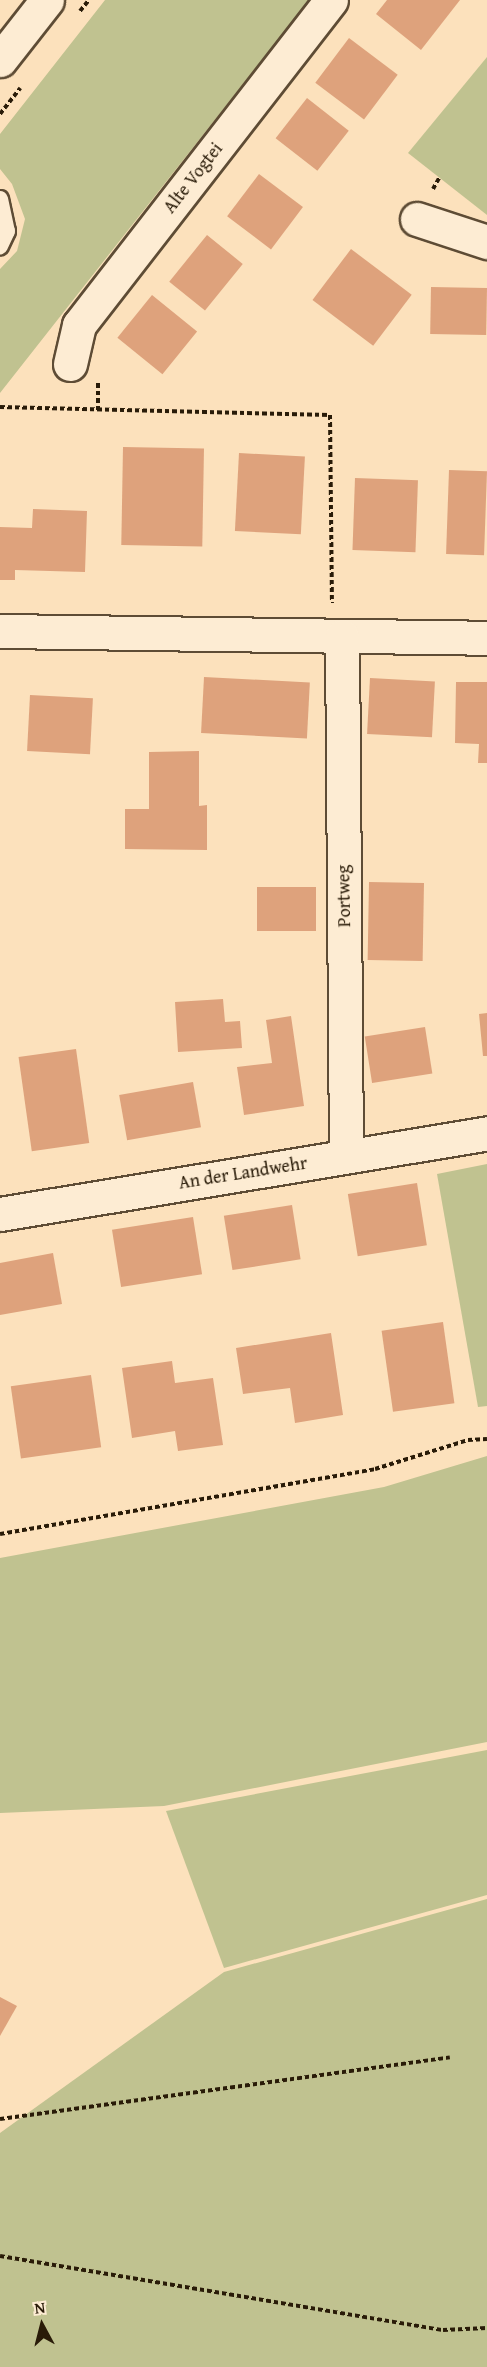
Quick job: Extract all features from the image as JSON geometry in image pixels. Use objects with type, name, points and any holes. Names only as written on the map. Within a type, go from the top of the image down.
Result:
[{"type":"street","points":[[0,60],[47,0]]},
{"type":"street","name":"Alte Vogtei","points":[[70,364],[79,325],[331,0]]},
{"type":"street","points":[[417,219],[487,242]]},
{"type":"street","points":[[0,632],[487,638]]},
{"type":"street","name":"Portweg","points":[[337,636],[346,1156]]},
{"type":"street","name":"An der Landwehr","points":[[0,1214],[487,1133]]},
{"type":"lane","points":[[0,199],[7,231],[0,246]]},
{"type":"path","points":[[0,407],[330,415],[337,636]]},
{"type":"path","points":[[0,1534],[375,1469],[468,1440],[487,1439]]},
{"type":"path","points":[[0,2119],[450,2057]]},
{"type":"path","points":[[0,2256],[443,2330],[487,2328]]},
{"type":"green space","points":[[105,0],[309,0],[0,393],[0,269],[17,251],[25,219],[12,184],[0,169],[0,134]]},
{"type":"green space","points":[[487,57],[487,215],[408,153]]},
{"type":"green space","points":[[487,1164],[487,1406],[478,1407],[437,1174]]},
{"type":"green space","points":[[487,1456],[487,1742],[164,1806],[0,1813],[0,1558],[384,1487]]},
{"type":"green space","points":[[487,1750],[487,1895],[224,1968],[166,1811]]},
{"type":"green space","points":[[487,1899],[487,2367],[0,2367],[0,2133],[224,1972]]},
{"type":"building","points":[[387,0],[460,0],[421,50],[376,14]]},
{"type":"building","points":[[349,38],[398,75],[364,119],[315,83]]},
{"type":"building","points":[[307,98],[349,131],[317,171],[276,138]]},
{"type":"building","points":[[259,174],[303,207],[271,249],[227,216]]},
{"type":"building","points":[[207,235],[243,264],[205,311],[169,282]]},
{"type":"building","points":[[351,249],[412,295],[373,346],[312,300]]},
{"type":"building","points":[[431,287],[487,288],[486,335],[430,334]]},
{"type":"building","points":[[152,295],[197,332],[162,374],[117,338]]},
{"type":"building","points":[[123,447],[204,448],[202,546],[121,545]]},
{"type":"building","points":[[239,453],[305,456],[301,534],[235,531]]},
{"type":"building","points":[[449,470],[487,471],[484,555],[446,554]]},
{"type":"building","points":[[355,478],[418,480],[415,552],[352,550]]},
{"type":"building","points":[[33,509],[87,511],[85,572],[15,570],[15,580],[0,580],[0,527],[32,528]]},
{"type":"building","points":[[204,677],[310,683],[307,738],[201,733]]},
{"type":"building","points":[[370,678],[435,681],[432,737],[367,734]]},
{"type":"building","points":[[456,682],[487,682],[487,763],[478,763],[479,744],[455,743]]},
{"type":"building","points":[[30,695],[93,698],[90,754],[27,751]]},
{"type":"building","points":[[199,751],[199,806],[207,805],[207,850],[125,849],[125,809],[149,809],[149,752]]},
{"type":"building","points":[[369,882],[424,883],[423,961],[368,960]]},
{"type":"building","points":[[257,887],[316,887],[316,931],[257,931]]},
{"type":"building","points":[[223,999],[225,1022],[240,1021],[242,1048],[178,1052],[175,1002]]},
{"type":"building","points":[[487,1013],[487,1056],[483,1056],[479,1014]]},
{"type":"building","points":[[291,1016],[304,1106],[244,1115],[237,1067],[272,1063],[266,1020]]},
{"type":"building","points":[[425,1027],[432,1073],[372,1083],[365,1037]]},
{"type":"building","points":[[76,1049],[89,1143],[32,1151],[19,1057]]},
{"type":"building","points":[[193,1082],[201,1127],[127,1140],[119,1095]]},
{"type":"building","points":[[417,1183],[427,1245],[358,1256],[348,1194]]},
{"type":"building","points":[[292,1205],[301,1259],[232,1270],[224,1216]]},
{"type":"building","points":[[193,1217],[202,1274],[121,1287],[112,1230]]},
{"type":"building","points":[[53,1253],[62,1304],[0,1315],[0,1263]]},
{"type":"building","points":[[443,1322],[454,1403],[393,1412],[382,1331]]},
{"type":"building","points":[[331,1333],[343,1415],[295,1423],[290,1388],[243,1394],[236,1348]]},
{"type":"building","points":[[172,1361],[175,1383],[213,1378],[223,1445],[178,1451],[175,1431],[132,1438],[122,1368]]},
{"type":"building","points":[[91,1375],[101,1447],[21,1459],[11,1386]]},
{"type":"building","points":[[0,1997],[17,2006],[0,2036]]}]
